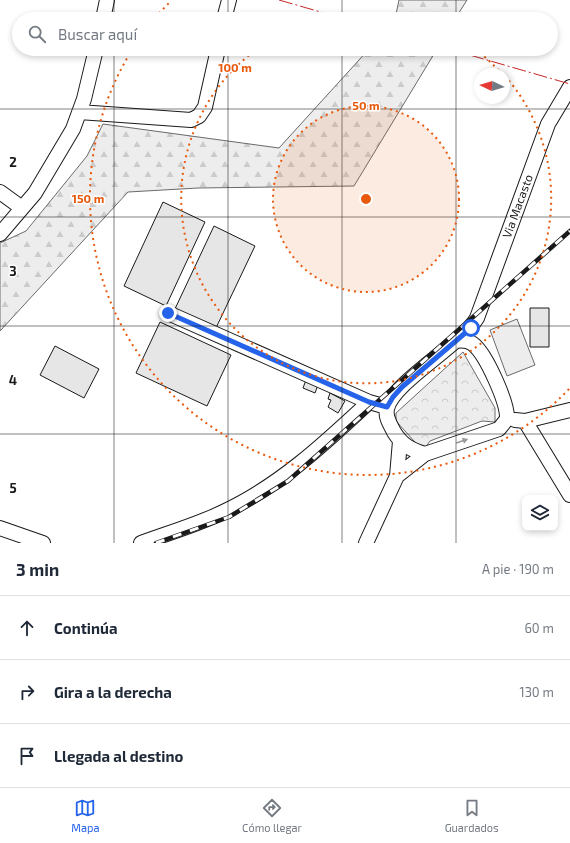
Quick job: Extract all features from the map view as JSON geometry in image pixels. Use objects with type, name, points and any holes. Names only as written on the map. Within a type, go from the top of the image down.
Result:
[{"type":"street","points":[[104,12],[107,0]]},
{"type":"street","points":[[226,12],[229,0]]},
{"type":"street","points":[[0,234],[36,193],[73,129],[84,100],[94,56]]},
{"type":"street","points":[[79,112],[191,120],[199,116],[205,108],[216,56]]},
{"type":"street","name":"Via Macasto","points":[[455,341],[471,328],[477,318],[548,124],[570,87]]},
{"type":"street","points":[[0,192],[22,208]]},
{"type":"street","points":[[168,313],[369,402],[387,407]]},
{"type":"street","points":[[397,476],[425,454],[499,429],[507,419],[505,403],[471,328]]},
{"type":"street","points":[[425,454],[415,452],[400,441],[388,421],[387,407],[402,387],[455,341],[464,340],[472,343],[481,352]]},
{"type":"street","points":[[141,543],[221,514],[235,506],[273,482],[314,453],[369,402]]},
{"type":"street","points":[[507,419],[525,421],[570,410]]},
{"type":"street","points":[[525,421],[570,495]]},
{"type":"street","points":[[366,543],[397,476],[400,441]]},
{"type":"street","points":[[0,528],[43,543]]},
{"type":"green space","points":[[399,0],[467,0],[459,12],[396,12]]},
{"type":"green space","points":[[363,56],[433,56],[354,186],[198,188],[128,192],[0,331],[0,243],[26,231],[87,156],[103,124],[279,148]]},
{"type":"green space","points":[[463,352],[495,408],[495,422],[482,421],[430,441],[423,451],[396,421],[396,413]]},
{"type":"shaded area","points":[[517,319],[535,365],[507,376],[490,330]]},
{"type":"building","points":[[163,202],[205,222],[166,306],[124,286]]},
{"type":"building","points":[[214,226],[255,246],[215,330],[174,311]]},
{"type":"building","points":[[530,308],[549,308],[549,347],[530,347]]},
{"type":"building","points":[[160,322],[231,355],[207,406],[136,373]]},
{"type":"building","points":[[55,346],[99,369],[84,398],[40,375]]},
{"type":"building","points":[[306,380],[318,385],[315,393],[303,388]]},
{"type":"building","points":[[330,393],[345,401],[338,413],[328,407],[331,400],[328,399]]},
{"type":"railway","points":[[156,543],[229,517],[288,481],[570,231]]},
{"type":"power","points":[[279,0],[321,12]]},
{"type":"power","points":[[473,56],[570,84]]},
{"type":"route","points":[[168,313],[369,402],[387,407],[402,387],[471,328]]}]
